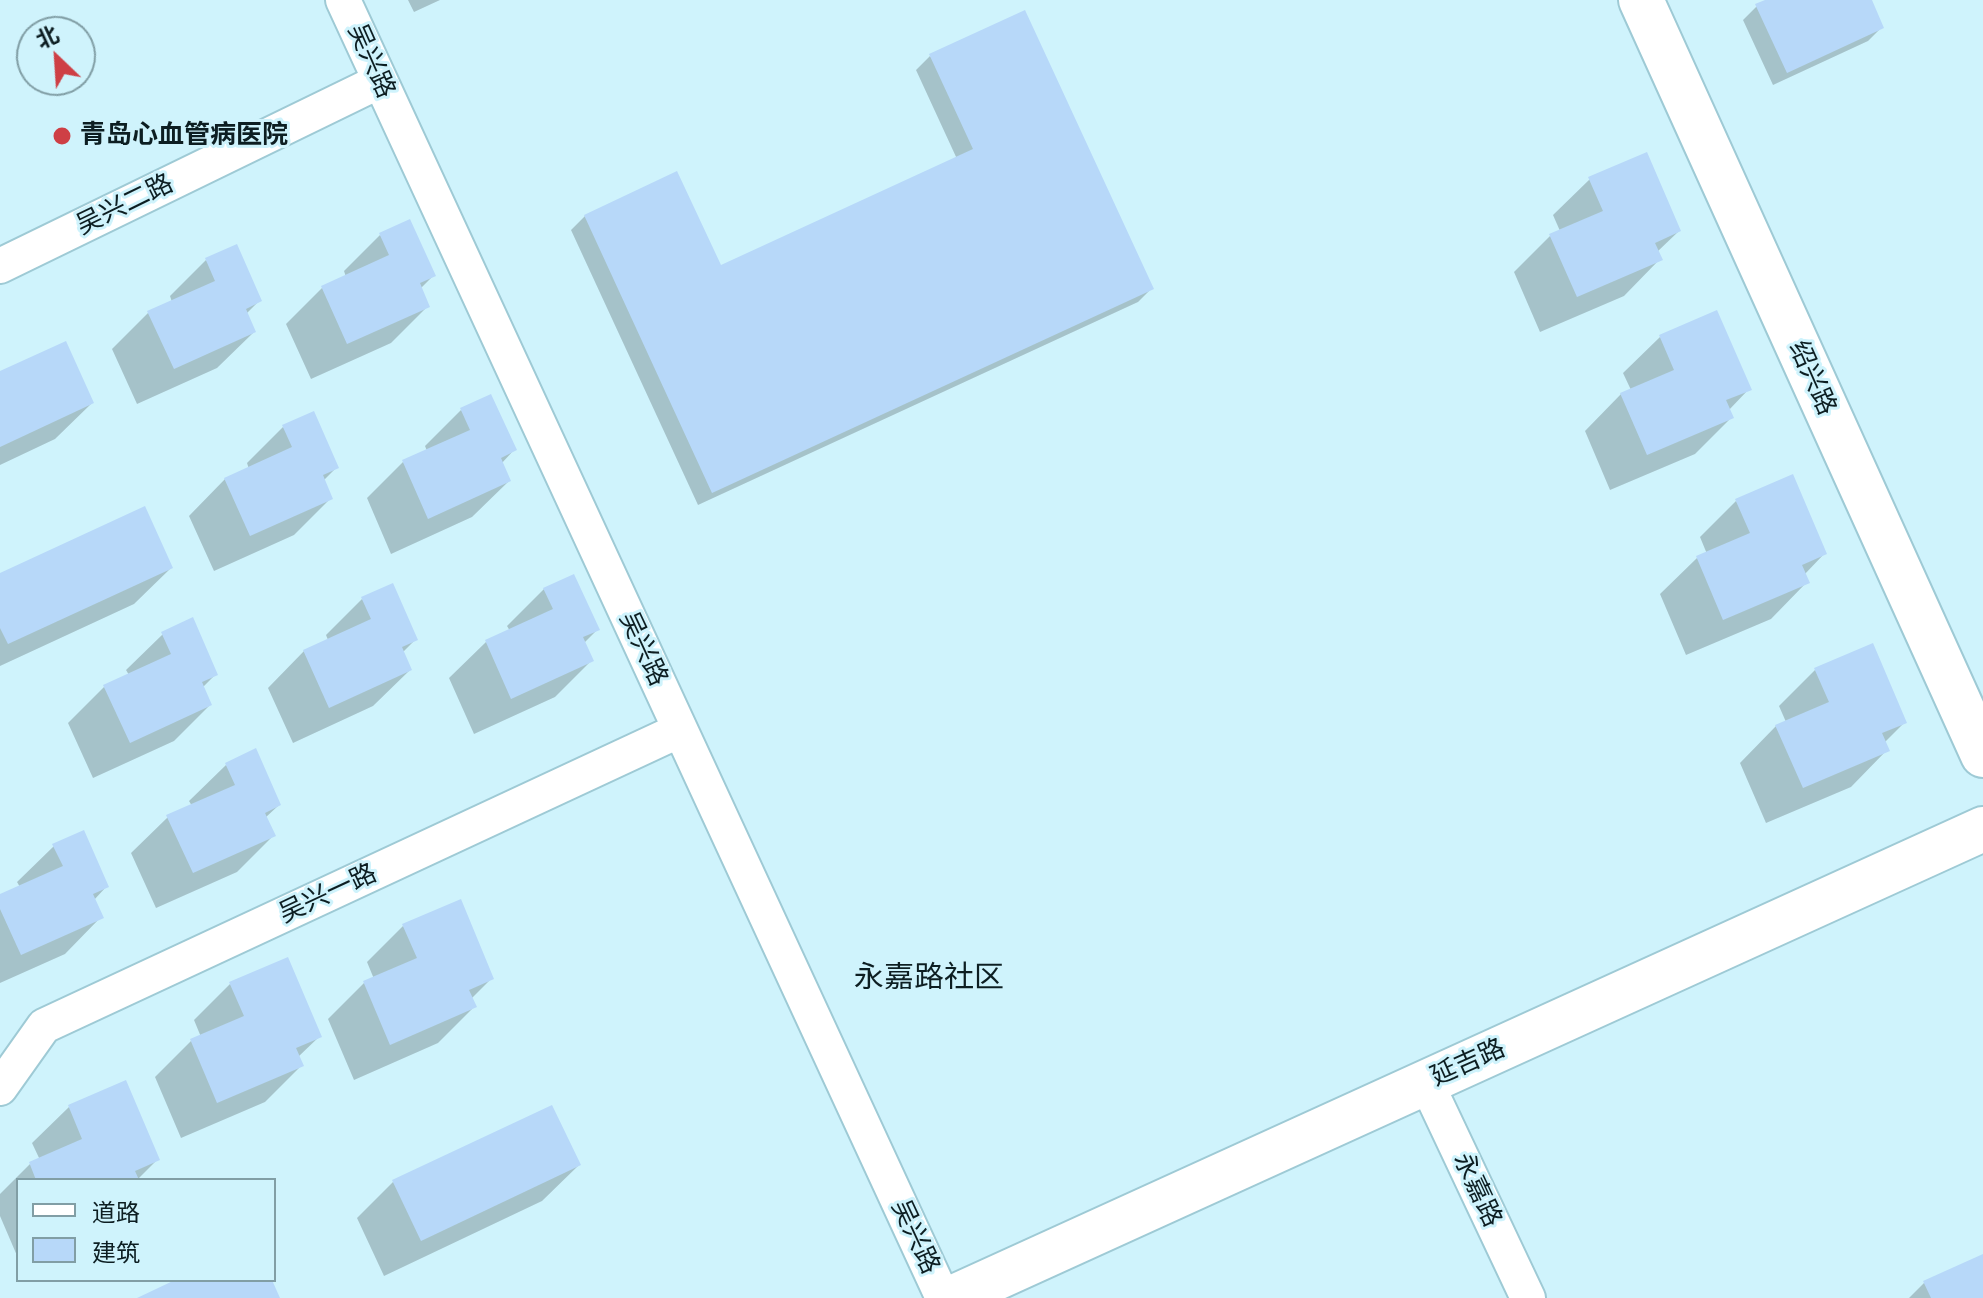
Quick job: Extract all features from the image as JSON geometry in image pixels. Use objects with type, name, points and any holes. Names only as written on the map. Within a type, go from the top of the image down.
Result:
[{"type":"main road","name":"绍兴路","points":[[1641,0],[1983,755]]},
{"type":"main road","name":"延吉路","points":[[952,1298],[1983,829]]},
{"type":"street","name":"吴兴路","points":[[343,0],[943,1298]]},
{"type":"street","name":"吴兴二路","points":[[0,266],[380,81]]},
{"type":"street","name":"吴兴一路","points":[[0,1088],[44,1026],[680,730]]},
{"type":"street","name":"永嘉路","points":[[1426,1082],[1528,1298]]},
{"type":"building","points":[[1765,0],[1872,0],[1884,28],[1787,73],[1755,4]]},
{"type":"building","points":[[1025,10],[1154,289],[712,493],[584,215],[677,171],[721,265],[973,149],[929,54]]},
{"type":"building","points":[[1647,152],[1681,231],[1655,243],[1663,260],[1577,297],[1549,234],[1603,211],[1588,177]]},
{"type":"building","points":[[410,219],[436,276],[420,283],[430,307],[347,344],[321,286],[389,255],[379,233]]},
{"type":"building","points":[[237,244],[262,301],[246,309],[256,332],[174,369],[147,311],[215,281],[205,258]]},
{"type":"building","points":[[1717,310],[1752,390],[1726,400],[1734,418],[1647,455],[1620,393],[1674,370],[1659,335]]},
{"type":"building","points":[[66,341],[94,403],[0,447],[0,371]]},
{"type":"building","points":[[491,394],[517,450],[501,458],[511,481],[428,519],[402,460],[470,430],[460,408]]},
{"type":"building","points":[[314,411],[339,468],[323,475],[333,499],[250,536],[224,478],[292,447],[282,425]]},
{"type":"building","points":[[1793,474],[1827,554],[1802,565],[1810,583],[1723,620],[1696,556],[1750,533],[1735,499]]},
{"type":"building","points":[[145,506],[173,568],[8,644],[0,628],[0,573]]},
{"type":"building","points":[[574,574],[600,630],[583,637],[594,661],[511,699],[485,640],[553,609],[543,588]]},
{"type":"building","points":[[393,583],[418,640],[402,647],[412,670],[329,708],[303,650],[371,619],[361,597]]},
{"type":"building","points":[[193,617],[218,675],[202,682],[212,705],[130,743],[103,685],[171,654],[161,632]]},
{"type":"building","points":[[1873,643],[1907,723],[1882,733],[1890,751],[1803,788],[1775,725],[1829,702],[1814,668]]},
{"type":"building","points":[[256,748],[281,805],[265,813],[276,836],[193,873],[166,815],[235,785],[225,763]]},
{"type":"building","points":[[84,830],[109,887],[93,894],[104,918],[21,955],[0,909],[0,894],[63,866],[52,844]]},
{"type":"building","points":[[461,899],[494,979],[469,990],[477,1007],[390,1045],[363,981],[417,958],[402,924]]},
{"type":"building","points":[[288,957],[322,1037],[296,1048],[304,1066],[217,1103],[190,1039],[244,1016],[229,982]]},
{"type":"building","points":[[126,1080],[160,1160],[135,1171],[138,1178],[35,1178],[29,1162],[82,1139],[68,1105]]},
{"type":"building","points":[[552,1105],[581,1165],[421,1241],[392,1180]]},
{"type":"building","points":[[1983,1254],[1983,1298],[1931,1298],[1923,1281]]},
{"type":"building","points":[[171,1282],[273,1282],[280,1298],[137,1298]]},
{"type":"place","name":"青岛心血管病医院","points":[[62,136]]},
{"type":"district","name":"永嘉路社区","points":[[929,978]]}]
